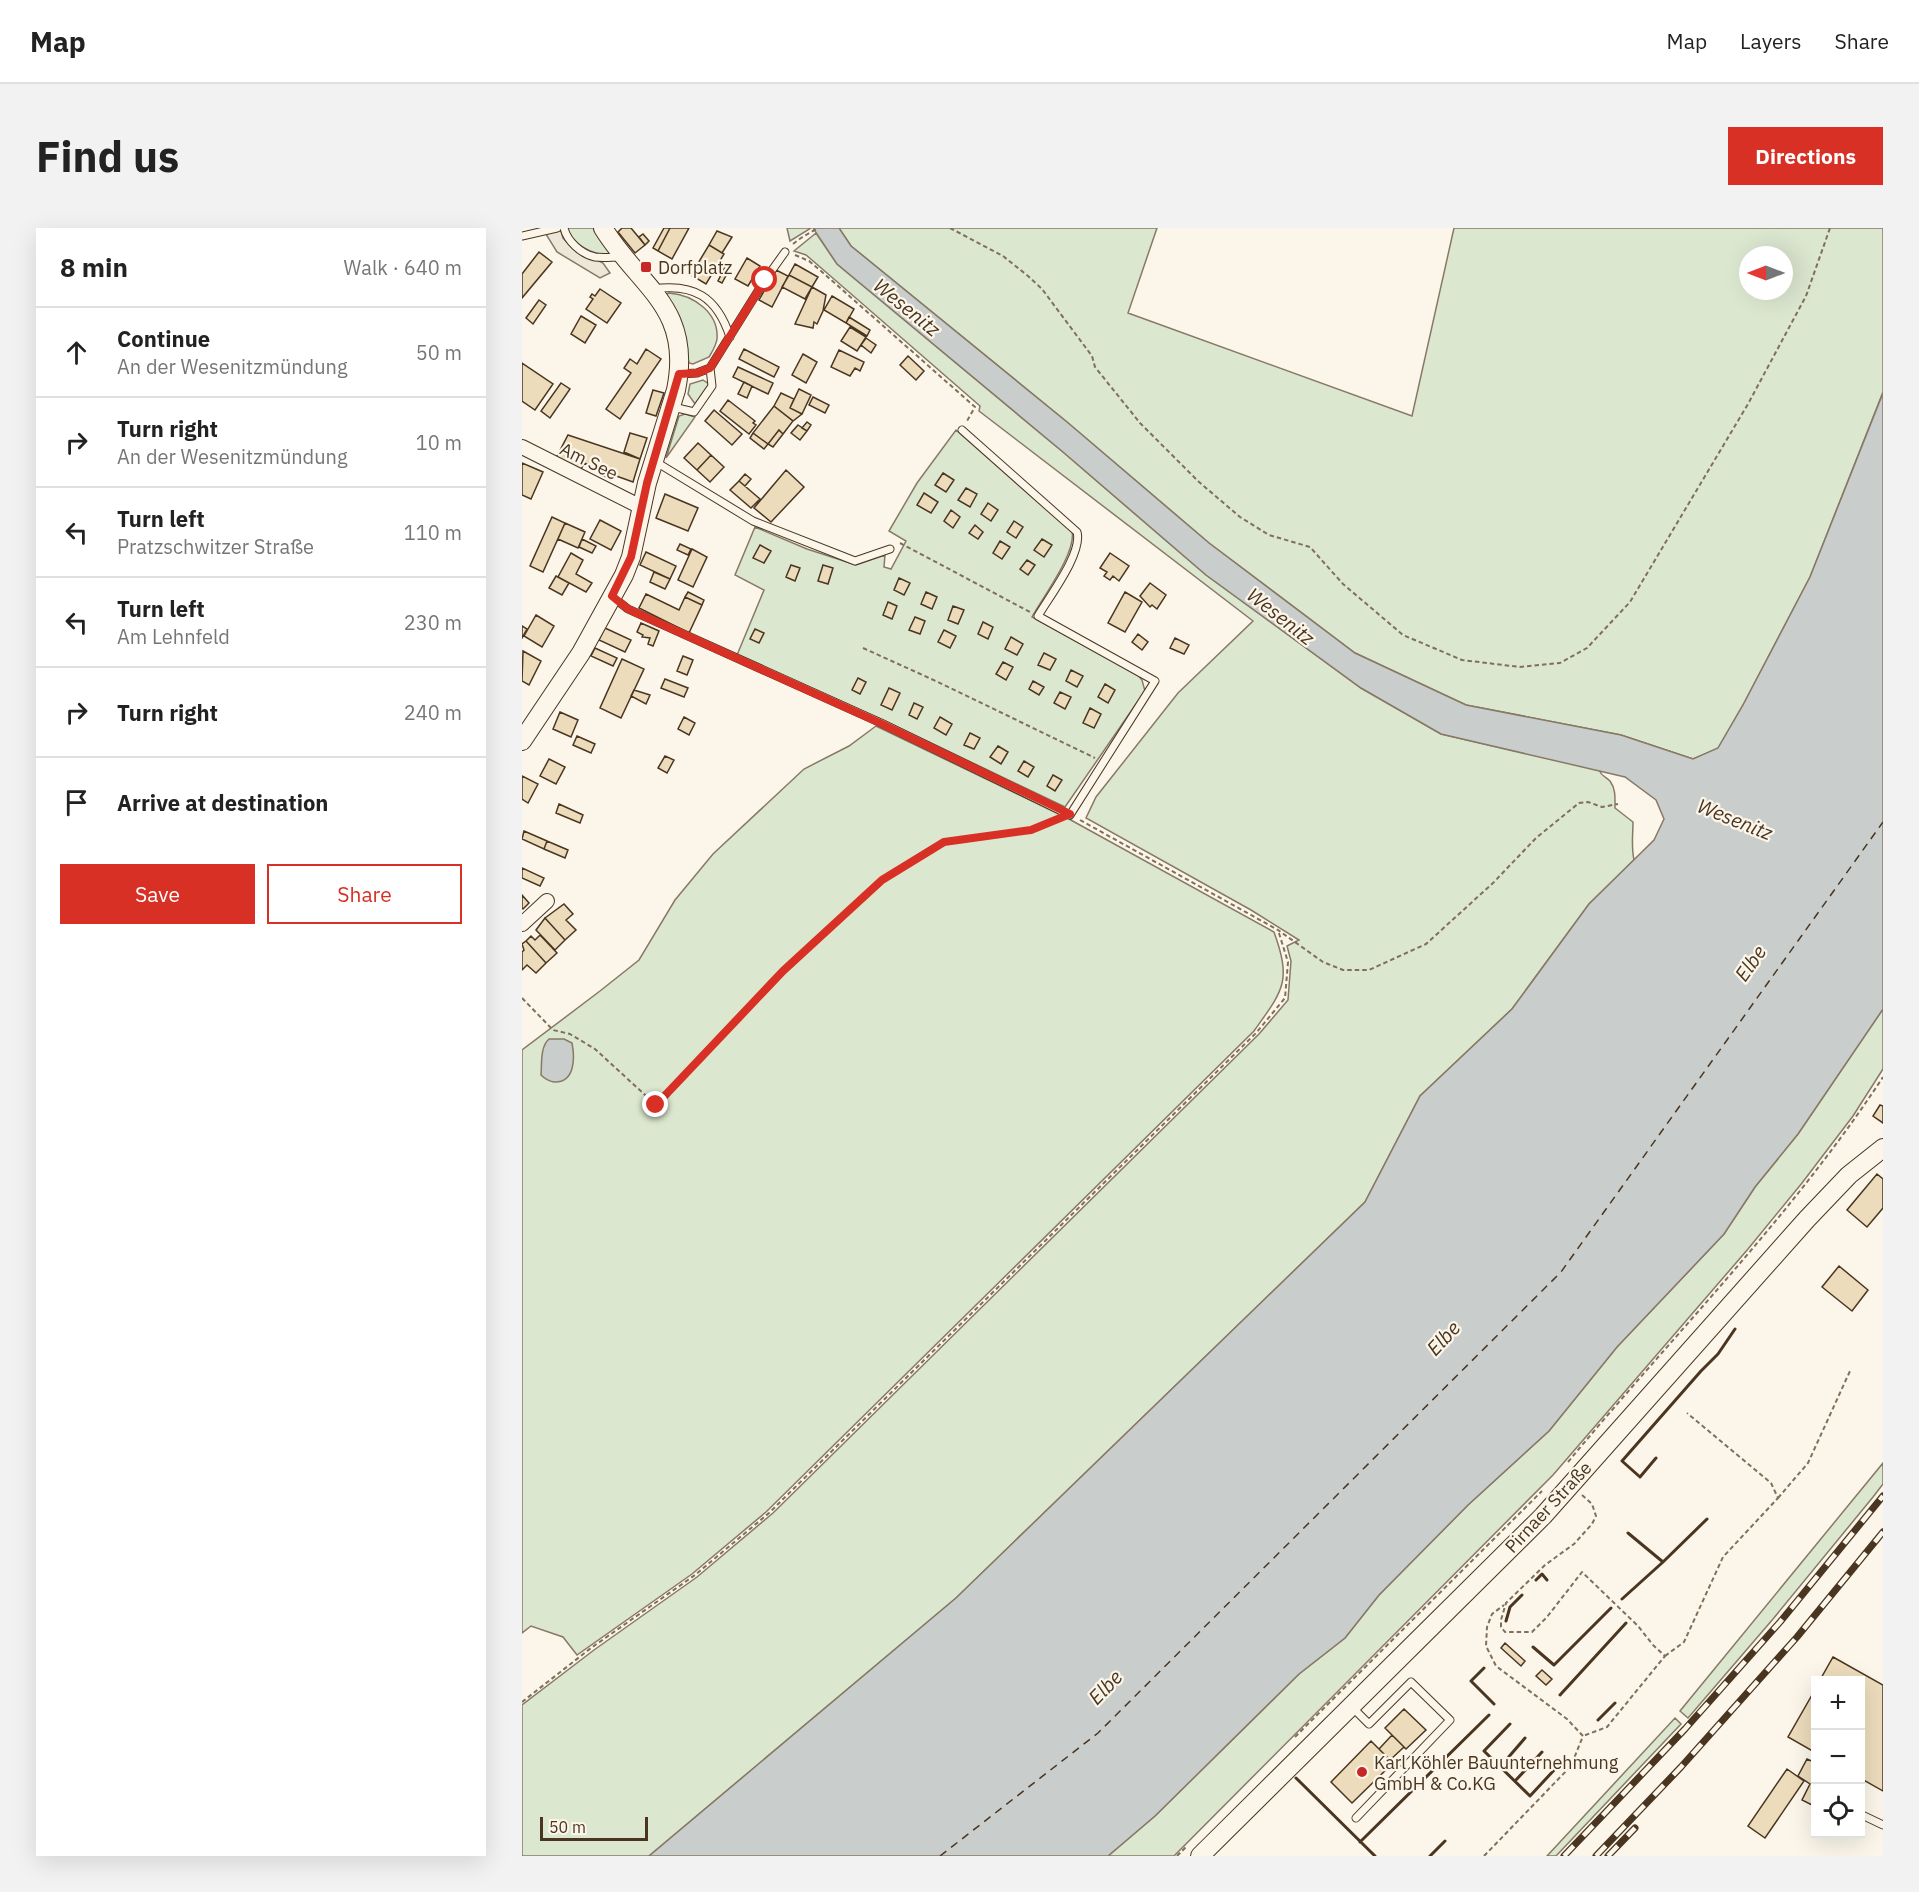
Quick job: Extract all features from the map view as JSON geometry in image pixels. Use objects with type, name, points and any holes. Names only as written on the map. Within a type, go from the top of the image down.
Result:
[{"type":"street","points":[[522,741],[581,653],[631,557],[653,461],[679,374],[679,350],[669,313],[653,289],[624,257],[603,228]]},
{"type":"street","name":"Am See","points":[[522,447],[641,507]]},
{"type":"street","points":[[522,924],[547,901]]},
{"type":"street","name":"Pirnaer Straße","points":[[1196,1848],[1352,1707],[1543,1516],[1807,1219],[1849,1175],[1883,1148]]},
{"type":"lane","points":[[522,236],[557,228]]},
{"type":"lane","points":[[564,228],[575,247],[594,257],[624,257]]},
{"type":"lane","points":[[679,374],[697,373],[710,368],[785,252]]},
{"type":"lane","points":[[653,289],[673,286],[704,296],[720,313],[730,337]]},
{"type":"lane","points":[[671,407],[694,412],[712,386],[710,368]]},
{"type":"lane","points":[[612,596],[628,609],[880,723],[1070,814],[1155,681],[1038,616],[1075,555],[1077,532],[962,430]]},
{"type":"lane","points":[[653,461],[753,521],[855,561],[890,549]]},
{"type":"lane","points":[[1352,1707],[1369,1724],[1410,1682],[1450,1720],[1356,1818]]},
{"type":"lane","points":[[1865,1816],[1883,1825]]},
{"type":"path","points":[[818,228],[801,238],[785,252],[808,261],[821,271],[975,407],[962,430]]},
{"type":"path","points":[[950,228],[1003,256],[1042,290],[1092,356],[1095,367],[1140,423],[1199,482],[1240,518],[1269,535],[1310,547],[1343,584],[1403,635],[1462,660],[1520,667],[1560,663],[1587,648],[1630,602],[1748,404],[1806,296],[1830,228]]},
{"type":"path","points":[[890,549],[898,542],[1038,616]]},
{"type":"path","points":[[862,648],[948,686],[1102,762]]},
{"type":"path","points":[[522,998],[553,1030],[570,1034],[595,1049],[656,1105],[783,971],[882,880],[944,842],[1031,830],[1070,814],[1278,930],[1323,962],[1343,970],[1369,970],[1426,944],[1493,883],[1536,838],[1579,803],[1588,802],[1602,807],[1618,804]]},
{"type":"path","points":[[522,1702],[591,1648],[695,1575],[769,1513],[1256,1033],[1284,998],[1288,962],[1278,930]]},
{"type":"path","points":[[1563,1467],[1797,1195],[1849,1128],[1883,1077]]},
{"type":"path","points":[[1484,1856],[1571,1766],[1583,1736],[1607,1727],[1665,1656],[1684,1642],[1723,1557],[1808,1463],[1850,1371]]},
{"type":"path","points":[[1687,1413],[1771,1483],[1778,1498]]},
{"type":"path","points":[[1570,1485],[1592,1504],[1596,1516],[1592,1524],[1574,1544],[1545,1565],[1492,1614],[1487,1627],[1486,1646],[1496,1666],[1567,1719],[1583,1736]]},
{"type":"path","points":[[1290,1742],[1543,1490]]},
{"type":"path","points":[[1506,1603],[1501,1620],[1501,1627],[1505,1632],[1532,1632],[1547,1617],[1582,1572],[1638,1626],[1665,1656]]},
{"type":"path","points":[[1177,1856],[1196,1848]]},
{"type":"green space","points":[[567,228],[593,228],[611,252],[607,255],[601,254],[583,247],[573,239]]},
{"type":"green space","points":[[787,228],[811,228],[790,241]]},
{"type":"green space","points":[[839,228],[1157,228],[1128,313],[1412,416],[1454,228],[1883,228],[1883,392],[1810,577],[1718,749],[1693,759],[1621,735],[1466,705],[1355,653],[1209,543],[1067,422],[851,246]]},
{"type":"green space","points":[[816,233],[837,264],[1063,452],[1206,575],[1361,688],[1441,734],[1599,770],[1613,787],[1615,808],[1633,822],[1634,860],[1589,904],[1512,1009],[1420,1096],[1365,1202],[956,1598],[649,1856],[522,1856],[522,1705],[594,1650],[697,1577],[773,1513],[1259,1034],[1288,1000],[1291,961],[1287,946],[1299,940],[1251,910],[1086,818],[1096,797],[1178,693],[1253,621],[979,411],[980,406],[827,273],[806,255],[794,251]]},
{"type":"green space","points":[[669,293],[687,297],[696,302],[714,321],[717,339],[709,357],[693,364],[689,363],[680,325],[665,295]]},
{"type":"green space","points":[[703,380],[709,384],[695,404],[688,394],[690,384]]},
{"type":"green space","points":[[685,414],[695,417],[666,458],[679,416]]},
{"type":"green space","points":[[956,430],[1072,531],[1072,540],[1064,562],[1032,617],[1137,674],[1142,680],[1145,691],[1065,807],[885,721],[737,655],[764,590],[735,575],[755,527],[807,549],[856,565],[885,555],[884,567],[891,569],[906,541],[889,531],[917,483]]},
{"type":"green space","points":[[876,726],[1069,819],[1274,932],[1283,963],[1282,985],[1272,1005],[1254,1031],[766,1512],[692,1574],[577,1655],[563,1637],[531,1626],[522,1633],[522,1050],[639,960],[675,900],[713,854],[804,769],[849,746]]},
{"type":"green space","points":[[1883,1009],[1883,1069],[1853,1116],[1748,1249],[1553,1475],[1174,1856],[1108,1856],[1155,1816],[1299,1674],[1345,1638],[1379,1595],[1468,1505],[1549,1431],[1617,1347],[1724,1234],[1755,1187],[1798,1134]]},
{"type":"green space","points":[[1883,1463],[1883,1484],[1773,1619],[1688,1718],[1680,1711]]},
{"type":"green space","points":[[1675,1718],[1681,1724],[1556,1856],[1547,1856]]},
{"type":"shaded area","points":[[545,228],[560,228],[563,238],[574,249],[603,263],[610,273],[600,278],[557,252],[544,231]]},
{"type":"water","points":[[813,228],[839,228],[851,246],[1067,422],[1209,543],[1355,653],[1466,705],[1621,735],[1693,759],[1718,748],[1810,577],[1883,393],[1883,1009],[1798,1134],[1755,1187],[1724,1234],[1617,1347],[1549,1431],[1468,1505],[1379,1595],[1345,1638],[1299,1674],[1155,1816],[1108,1856],[649,1856],[956,1598],[1365,1202],[1420,1096],[1512,1009],[1589,904],[1654,840],[1664,819],[1656,800],[1625,777],[1441,734],[1361,688],[1206,575],[1063,452],[837,264]]},
{"type":"water","points":[[549,1039],[564,1039],[572,1043],[572,1068],[570,1074],[561,1081],[550,1081],[541,1075],[543,1051]]},
{"type":"building","points":[[622,228],[631,228],[645,245],[635,253],[618,232]]},
{"type":"building","points":[[664,228],[670,228],[658,251],[653,248]]},
{"type":"building","points":[[670,228],[689,228],[672,259],[658,251]]},
{"type":"building","points":[[717,231],[732,237],[722,253],[709,245]]},
{"type":"building","points":[[643,234],[649,241],[645,245],[639,237]]},
{"type":"building","points":[[709,245],[724,254],[706,284],[691,275]]},
{"type":"building","points":[[539,252],[552,262],[522,298],[522,274]]},
{"type":"building","points":[[747,258],[760,266],[748,286],[735,279]]},
{"type":"building","points":[[795,264],[818,277],[812,287],[789,275]]},
{"type":"building","points":[[726,265],[730,268],[722,283],[718,281]]},
{"type":"building","points":[[776,270],[788,276],[772,307],[759,300]]},
{"type":"building","points":[[789,275],[812,287],[805,299],[782,287]]},
{"type":"building","points":[[812,287],[826,295],[823,311],[817,324],[814,322],[813,328],[795,324]]},
{"type":"building","points":[[600,289],[621,303],[607,323],[586,309],[593,299],[590,297],[592,294],[595,296]]},
{"type":"building","points":[[832,296],[854,309],[846,323],[824,310]]},
{"type":"building","points":[[539,300],[546,305],[533,324],[526,318]]},
{"type":"building","points":[[581,316],[596,325],[585,343],[571,334]]},
{"type":"building","points":[[849,317],[870,330],[867,336],[846,323]]},
{"type":"building","points":[[850,327],[866,337],[857,351],[841,341]]},
{"type":"building","points":[[866,338],[876,345],[871,353],[861,345]]},
{"type":"building","points":[[646,349],[661,359],[620,419],[606,409],[631,373],[624,368],[630,359],[637,364]]},
{"type":"building","points":[[744,349],[779,367],[774,377],[739,359]]},
{"type":"building","points":[[839,350],[864,362],[860,371],[855,368],[850,376],[831,367]]},
{"type":"building","points":[[803,354],[817,362],[806,383],[792,375]]},
{"type":"building","points":[[908,356],[924,371],[916,380],[900,365]]},
{"type":"building","points":[[522,363],[553,384],[535,410],[522,401]]},
{"type":"building","points":[[738,367],[773,383],[768,394],[733,377]]},
{"type":"building","points":[[744,382],[752,386],[747,398],[738,394]]},
{"type":"building","points":[[561,383],[570,389],[550,418],[541,411]]},
{"type":"building","points":[[799,389],[811,395],[802,414],[790,408]]},
{"type":"building","points":[[653,390],[664,393],[656,416],[646,413]]},
{"type":"building","points":[[781,393],[794,399],[790,408],[802,414],[793,421],[774,406]]},
{"type":"building","points":[[813,397],[829,405],[825,413],[809,405]]},
{"type":"building","points":[[728,400],[755,421],[753,423],[756,425],[749,434],[720,411]]},
{"type":"building","points":[[774,406],[793,421],[783,434],[779,430],[768,444],[753,433]]},
{"type":"building","points":[[714,410],[742,434],[732,445],[705,421]]},
{"type":"building","points":[[807,422],[811,425],[807,431],[802,428]]},
{"type":"building","points":[[798,425],[807,431],[800,440],[791,433]]},
{"type":"building","points":[[779,430],[783,434],[773,447],[768,444]]},
{"type":"building","points":[[630,433],[647,438],[640,459],[624,452]]},
{"type":"building","points":[[753,433],[768,444],[764,449],[750,438]]},
{"type":"building","points":[[568,435],[640,459],[633,482],[608,473],[607,477],[599,474],[601,470],[584,463],[580,472],[556,458]]},
{"type":"building","points":[[698,443],[711,455],[697,470],[684,458]]},
{"type":"building","points":[[711,455],[724,467],[710,482],[697,470]]},
{"type":"building","points":[[522,463],[543,472],[531,499],[522,495]]},
{"type":"building","points":[[786,470],[804,487],[771,522],[754,508]]},
{"type":"building","points":[[943,473],[954,480],[946,492],[935,485]]},
{"type":"building","points":[[745,474],[751,479],[745,486],[739,481]]},
{"type":"building","points":[[739,481],[760,499],[751,508],[730,490]]},
{"type":"building","points":[[966,488],[977,494],[970,507],[958,500]]},
{"type":"building","points":[[924,493],[938,502],[931,513],[917,505]]},
{"type":"building","points":[[665,494],[698,508],[688,531],[656,518]]},
{"type":"building","points":[[988,503],[998,510],[991,521],[981,514]]},
{"type":"building","points":[[951,510],[960,517],[953,528],[944,521]]},
{"type":"building","points":[[552,517],[565,523],[543,572],[530,566]]},
{"type":"building","points":[[600,520],[621,531],[611,550],[590,539]]},
{"type":"building","points":[[1014,521],[1023,527],[1016,538],[1007,532]]},
{"type":"building","points":[[565,523],[585,532],[578,548],[558,539]]},
{"type":"building","points":[[975,525],[983,532],[978,539],[969,533]]},
{"type":"building","points":[[582,539],[596,546],[592,553],[579,547]]},
{"type":"building","points":[[1042,539],[1052,545],[1044,557],[1034,550]]},
{"type":"building","points":[[1000,541],[1010,547],[1002,559],[993,553]]},
{"type":"building","points":[[680,544],[691,549],[688,555],[677,550]]},
{"type":"building","points":[[760,545],[771,551],[764,563],[753,558]]},
{"type":"building","points":[[692,549],[707,557],[693,587],[678,580]]},
{"type":"building","points":[[646,552],[676,566],[670,579],[640,565]]},
{"type":"building","points":[[571,553],[583,560],[576,574],[592,583],[586,592],[558,577]]},
{"type":"building","points":[[1110,553],[1129,566],[1119,581],[1113,576],[1110,580],[1104,576],[1107,572],[1100,568]]},
{"type":"building","points":[[1027,560],[1035,565],[1028,575],[1020,569]]},
{"type":"building","points":[[791,565],[800,568],[795,581],[786,577]]},
{"type":"building","points":[[823,565],[833,568],[828,584],[818,581]]},
{"type":"building","points":[[654,572],[670,579],[665,589],[650,582]]},
{"type":"building","points":[[556,576],[569,583],[562,595],[549,588]]},
{"type":"building","points":[[899,578],[910,583],[904,595],[894,590]]},
{"type":"building","points":[[1150,583],[1166,595],[1157,609],[1152,605],[1150,607],[1140,596]]},
{"type":"building","points":[[688,592],[704,600],[702,605],[685,597]]},
{"type":"building","points":[[926,592],[937,597],[932,609],[921,604]]},
{"type":"building","points":[[1125,592],[1142,602],[1125,632],[1108,623]]},
{"type":"building","points":[[646,594],[679,610],[685,597],[702,605],[689,633],[639,608]]},
{"type":"building","points":[[888,602],[897,606],[892,619],[883,615]]},
{"type":"building","points":[[953,606],[964,610],[958,624],[948,620]]},
{"type":"building","points":[[536,615],[554,626],[542,647],[524,636]]},
{"type":"building","points":[[915,617],[925,621],[920,634],[909,630]]},
{"type":"building","points":[[983,622],[993,627],[988,639],[978,634]]},
{"type":"building","points":[[641,623],[659,631],[653,646],[648,644],[650,638],[642,637],[643,635],[637,632]]},
{"type":"building","points":[[522,626],[527,629],[522,638]]},
{"type":"building","points":[[605,628],[631,640],[625,652],[599,640]]},
{"type":"building","points":[[755,629],[764,633],[759,643],[750,639]]},
{"type":"building","points":[[944,630],[956,636],[950,648],[938,642]]},
{"type":"building","points":[[1138,634],[1148,642],[1142,650],[1132,642]]},
{"type":"building","points":[[1011,637],[1023,644],[1017,655],[1005,649]]},
{"type":"building","points":[[1175,638],[1189,645],[1184,654],[1170,648]]},
{"type":"building","points":[[595,648],[617,658],[613,666],[591,656]]},
{"type":"building","points":[[523,651],[541,661],[529,685],[522,681]]},
{"type":"building","points":[[1044,653],[1056,659],[1050,670],[1038,665]]},
{"type":"building","points":[[683,656],[693,660],[687,675],[677,671]]},
{"type":"building","points":[[622,659],[644,669],[621,718],[600,708]]},
{"type":"building","points":[[1003,662],[1013,667],[1006,680],[996,674]]},
{"type":"building","points":[[1071,670],[1083,676],[1077,687],[1066,681]]},
{"type":"building","points":[[858,678],[866,682],[860,694],[852,690]]},
{"type":"building","points":[[665,679],[688,688],[684,697],[661,688]]},
{"type":"building","points":[[1033,681],[1044,687],[1039,695],[1029,689]]},
{"type":"building","points":[[1105,684],[1115,690],[1108,703],[1098,697]]},
{"type":"building","points":[[889,688],[900,693],[892,710],[881,705]]},
{"type":"building","points":[[634,690],[650,695],[646,704],[631,696]]},
{"type":"building","points":[[1060,692],[1071,697],[1065,709],[1054,703]]},
{"type":"building","points":[[914,703],[923,707],[917,719],[909,715]]},
{"type":"building","points":[[1090,708],[1101,714],[1094,728],[1083,723]]},
{"type":"building","points":[[560,712],[578,720],[571,737],[553,729]]},
{"type":"building","points":[[684,717],[695,723],[689,735],[678,729]]},
{"type":"building","points":[[940,717],[952,724],[946,735],[934,728]]},
{"type":"building","points":[[970,733],[980,738],[974,749],[964,745]]},
{"type":"building","points":[[577,736],[595,744],[591,753],[573,745]]},
{"type":"building","points":[[998,746],[1008,752],[1001,764],[990,757]]},
{"type":"building","points":[[665,756],[674,760],[667,773],[658,768]]},
{"type":"building","points":[[549,759],[565,767],[556,784],[540,776]]},
{"type":"building","points":[[1024,761],[1034,767],[1028,777],[1018,771]]},
{"type":"building","points":[[1053,775],[1062,780],[1055,791],[1047,786]]},
{"type":"building","points":[[522,776],[538,784],[528,803],[522,799]]},
{"type":"building","points":[[559,804],[583,815],[580,823],[556,813]]},
{"type":"building","points":[[524,831],[547,841],[544,849],[522,839]]},
{"type":"building","points":[[547,841],[568,850],[565,858],[544,849]]},
{"type":"building","points":[[522,868],[544,878],[540,886],[522,878]]},
{"type":"building","points":[[522,895],[529,903],[523,909],[522,908]]},
{"type":"building","points":[[564,904],[573,914],[566,920],[576,930],[565,940],[545,918]]},
{"type":"building","points":[[545,918],[565,940],[555,950],[536,930]]},
{"type":"building","points":[[540,935],[557,953],[546,963],[526,941],[531,936],[535,940]]},
{"type":"building","points":[[526,941],[546,963],[536,973],[527,965],[522,970],[524,950],[522,944]]},
{"type":"building","points":[[1880,1105],[1883,1106],[1883,1123],[1873,1116]]},
{"type":"building","points":[[1877,1174],[1883,1179],[1883,1208],[1867,1227],[1847,1210]]},
{"type":"building","points":[[1839,1266],[1868,1290],[1852,1311],[1822,1287]]},
{"type":"building","points":[[1505,1643],[1525,1661],[1521,1666],[1501,1648]]},
{"type":"building","points":[[1833,1657],[1883,1685],[1883,1791],[1865,1781],[1865,1676],[1822,1676]]},
{"type":"building","points":[[1542,1670],[1552,1679],[1546,1685],[1536,1676]]},
{"type":"building","points":[[1811,1697],[1811,1750],[1788,1737]]},
{"type":"building","points":[[1404,1709],[1426,1730],[1406,1749],[1385,1728]]},
{"type":"building","points":[[1392,1735],[1404,1747],[1390,1760],[1379,1749]]},
{"type":"building","name":"Karl Köhler Bauunternehmung GmbH & Co.KG","points":[[1371,1741],[1393,1763],[1352,1803],[1331,1782]]},
{"type":"building","points":[[1807,1759],[1811,1761],[1811,1804],[1802,1800],[1810,1784],[1798,1776]]},
{"type":"building","points":[[1787,1769],[1804,1781],[1765,1838],[1748,1826]]},
{"type":"ferry route","points":[[940,1856],[1098,1733],[1561,1272],[1883,822]]},
{"type":"railway","points":[[1564,1856],[1685,1729],[1780,1622],[1883,1496]]},
{"type":"railway","points":[[1596,1856],[1681,1767],[1797,1637],[1883,1532]]},
{"type":"railway","points":[[1608,1856],[1635,1828]]},
{"type":"wall","points":[[1656,1458],[1640,1477],[1622,1461],[1718,1354],[1735,1329]]},
{"type":"wall","points":[[1622,1599],[1707,1519]]},
{"type":"wall","points":[[1628,1533],[1663,1562]]},
{"type":"wall","points":[[1536,1580],[1542,1574],[1547,1580]]},
{"type":"wall","points":[[1506,1621],[1510,1607],[1522,1595]]},
{"type":"wall","points":[[1533,1647],[1554,1665],[1611,1608]]},
{"type":"wall","points":[[1560,1695],[1626,1623]]},
{"type":"wall","points":[[1484,1668],[1471,1681],[1494,1704]]},
{"type":"wall","points":[[1598,1720],[1615,1703]]},
{"type":"wall","points":[[1360,1842],[1489,1715]]},
{"type":"wall","points":[[1510,1724],[1484,1751],[1530,1796],[1556,1768]]},
{"type":"wall","points":[[1500,1767],[1525,1738]]},
{"type":"wall","points":[[1515,1781],[1542,1752]]},
{"type":"wall","points":[[1296,1778],[1375,1856]]},
{"type":"wall","points":[[1430,1856],[1445,1841]]},
{"type":"place","name":"Dorfplatz","points":[[646,267]]},
{"type":"place","name":"Karl Köhler Bauunternehmung GmbH & Co.KG","points":[[1362,1772]]},
{"type":"route","points":[[656,1105],[783,971],[882,880],[944,842],[1031,830],[1070,814],[880,723],[628,609],[612,596],[631,557],[647,483],[679,374],[697,373],[710,368],[765,280]]},
{"type":"water label","name":"Wesenitz","points":[[907,307]]},
{"type":"water label","name":"Wesenitz","points":[[1281,616]]},
{"type":"water label","name":"Wesenitz","points":[[1735,819]]},
{"type":"water label","name":"Elbe","points":[[1750,963]]},
{"type":"water label","name":"Elbe","points":[[1443,1338]]},
{"type":"water label","name":"Elbe","points":[[1105,1687]]}]
